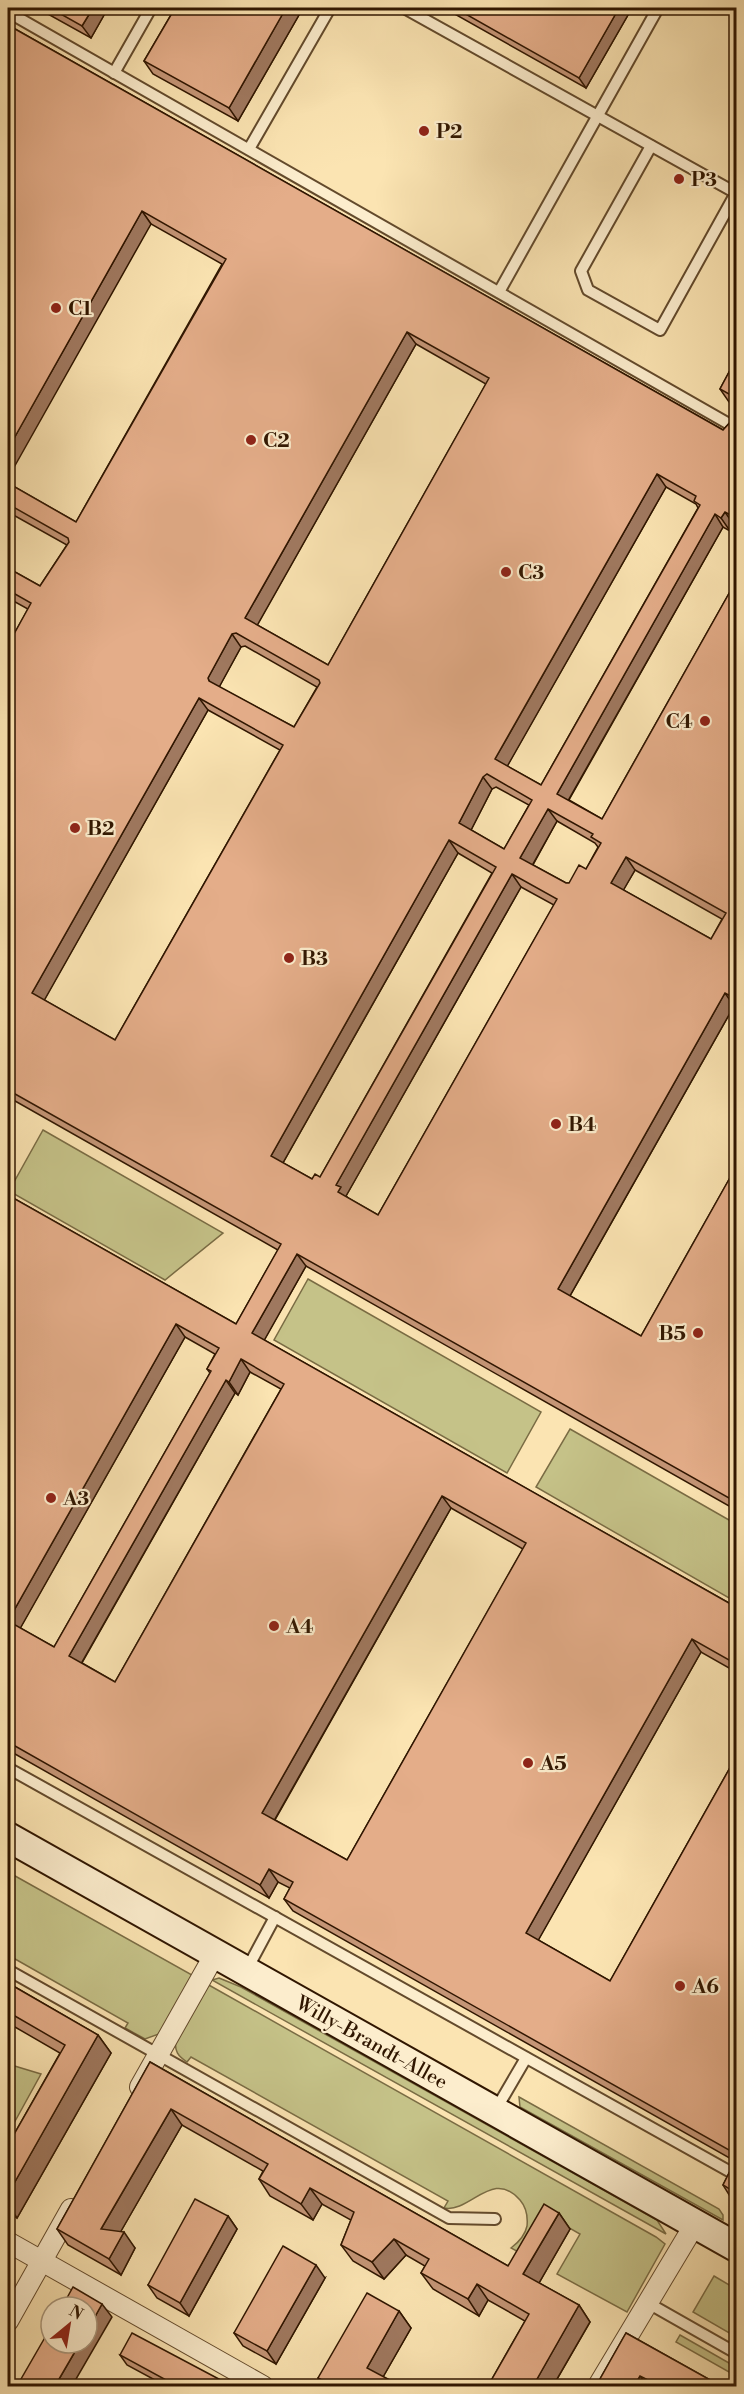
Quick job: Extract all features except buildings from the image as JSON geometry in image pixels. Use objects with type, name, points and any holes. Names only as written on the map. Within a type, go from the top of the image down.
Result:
[{"type":"main road","name":"Willy-Brandt-Allee","points":[[8,1837],[736,2247]]},
{"type":"street","points":[[128,2108],[215,1953]]},
{"type":"street","points":[[8,2321],[82,2189]]},
{"type":"street","points":[[598,2386],[695,2224]]},
{"type":"street","points":[[8,2242],[263,2386]]},
{"type":"lane","points":[[114,73],[151,8]]},
{"type":"lane","points":[[249,150],[330,8]]},
{"type":"lane","points":[[404,8],[736,193],[660,330],[588,290],[581,271],[651,146]]},
{"type":"lane","points":[[499,292],[658,8]]},
{"type":"lane","points":[[8,12],[736,428]]},
{"type":"lane","points":[[8,1770],[736,2175]]},
{"type":"lane","points":[[245,1971],[275,1917]]},
{"type":"lane","points":[[8,1970],[449,2218],[495,2219]]},
{"type":"lane","points":[[495,2111],[526,2058]]},
{"type":"lane","points":[[648,2303],[736,2354]]},
{"type":"shaded area","points":[[43,1130],[223,1233],[165,1280],[9,1191]]},
{"type":"shaded area","points":[[308,1279],[541,1412],[507,1473],[274,1340]]},
{"type":"shaded area","points":[[570,1429],[736,1524],[736,1602],[536,1487]]},
{"type":"shaded area","points":[[8,1872],[192,1975],[159,2034],[145,2039],[125,2028],[128,2023],[8,1955]]},
{"type":"shaded area","points":[[219,1978],[241,1987],[657,2220],[666,2234],[212,1980]]},
{"type":"shaded area","points":[[207,1984],[665,2244],[627,2312],[557,2274],[580,2234],[545,2214],[522,2254],[511,2248],[523,2236],[527,2219],[522,2203],[510,2191],[500,2188],[491,2190],[454,2208],[444,2208],[448,2201],[191,2057],[187,2062],[184,2060],[176,2050],[176,2040]]},
{"type":"shaded area","points":[[8,2064],[41,2074],[8,2134]]},
{"type":"shaded area","points":[[519,2097],[719,2209],[723,2220],[520,2107]]},
{"type":"shaded area","points":[[714,2276],[736,2289],[736,2324],[731,2334],[693,2312]]},
{"type":"shaded area","points":[[680,2335],[736,2367],[736,2376],[676,2342]]},
{"type":"place","name":"P2","points":[[424,131]]},
{"type":"place","name":"P3","points":[[679,179]]},
{"type":"place","name":"C1","points":[[56,308]]},
{"type":"place","name":"C2","points":[[251,440]]},
{"type":"place","name":"C3","points":[[506,572]]},
{"type":"place","name":"C4","points":[[705,721]]},
{"type":"place","name":"B2","points":[[75,828]]},
{"type":"place","name":"B3","points":[[289,958]]},
{"type":"place","name":"B4","points":[[556,1124]]},
{"type":"place","name":"B5","points":[[698,1333]]},
{"type":"place","name":"A3","points":[[51,1498]]},
{"type":"place","name":"A4","points":[[274,1626]]},
{"type":"place","name":"A5","points":[[528,1763]]},
{"type":"place","name":"A6","points":[[680,1986]]}]
